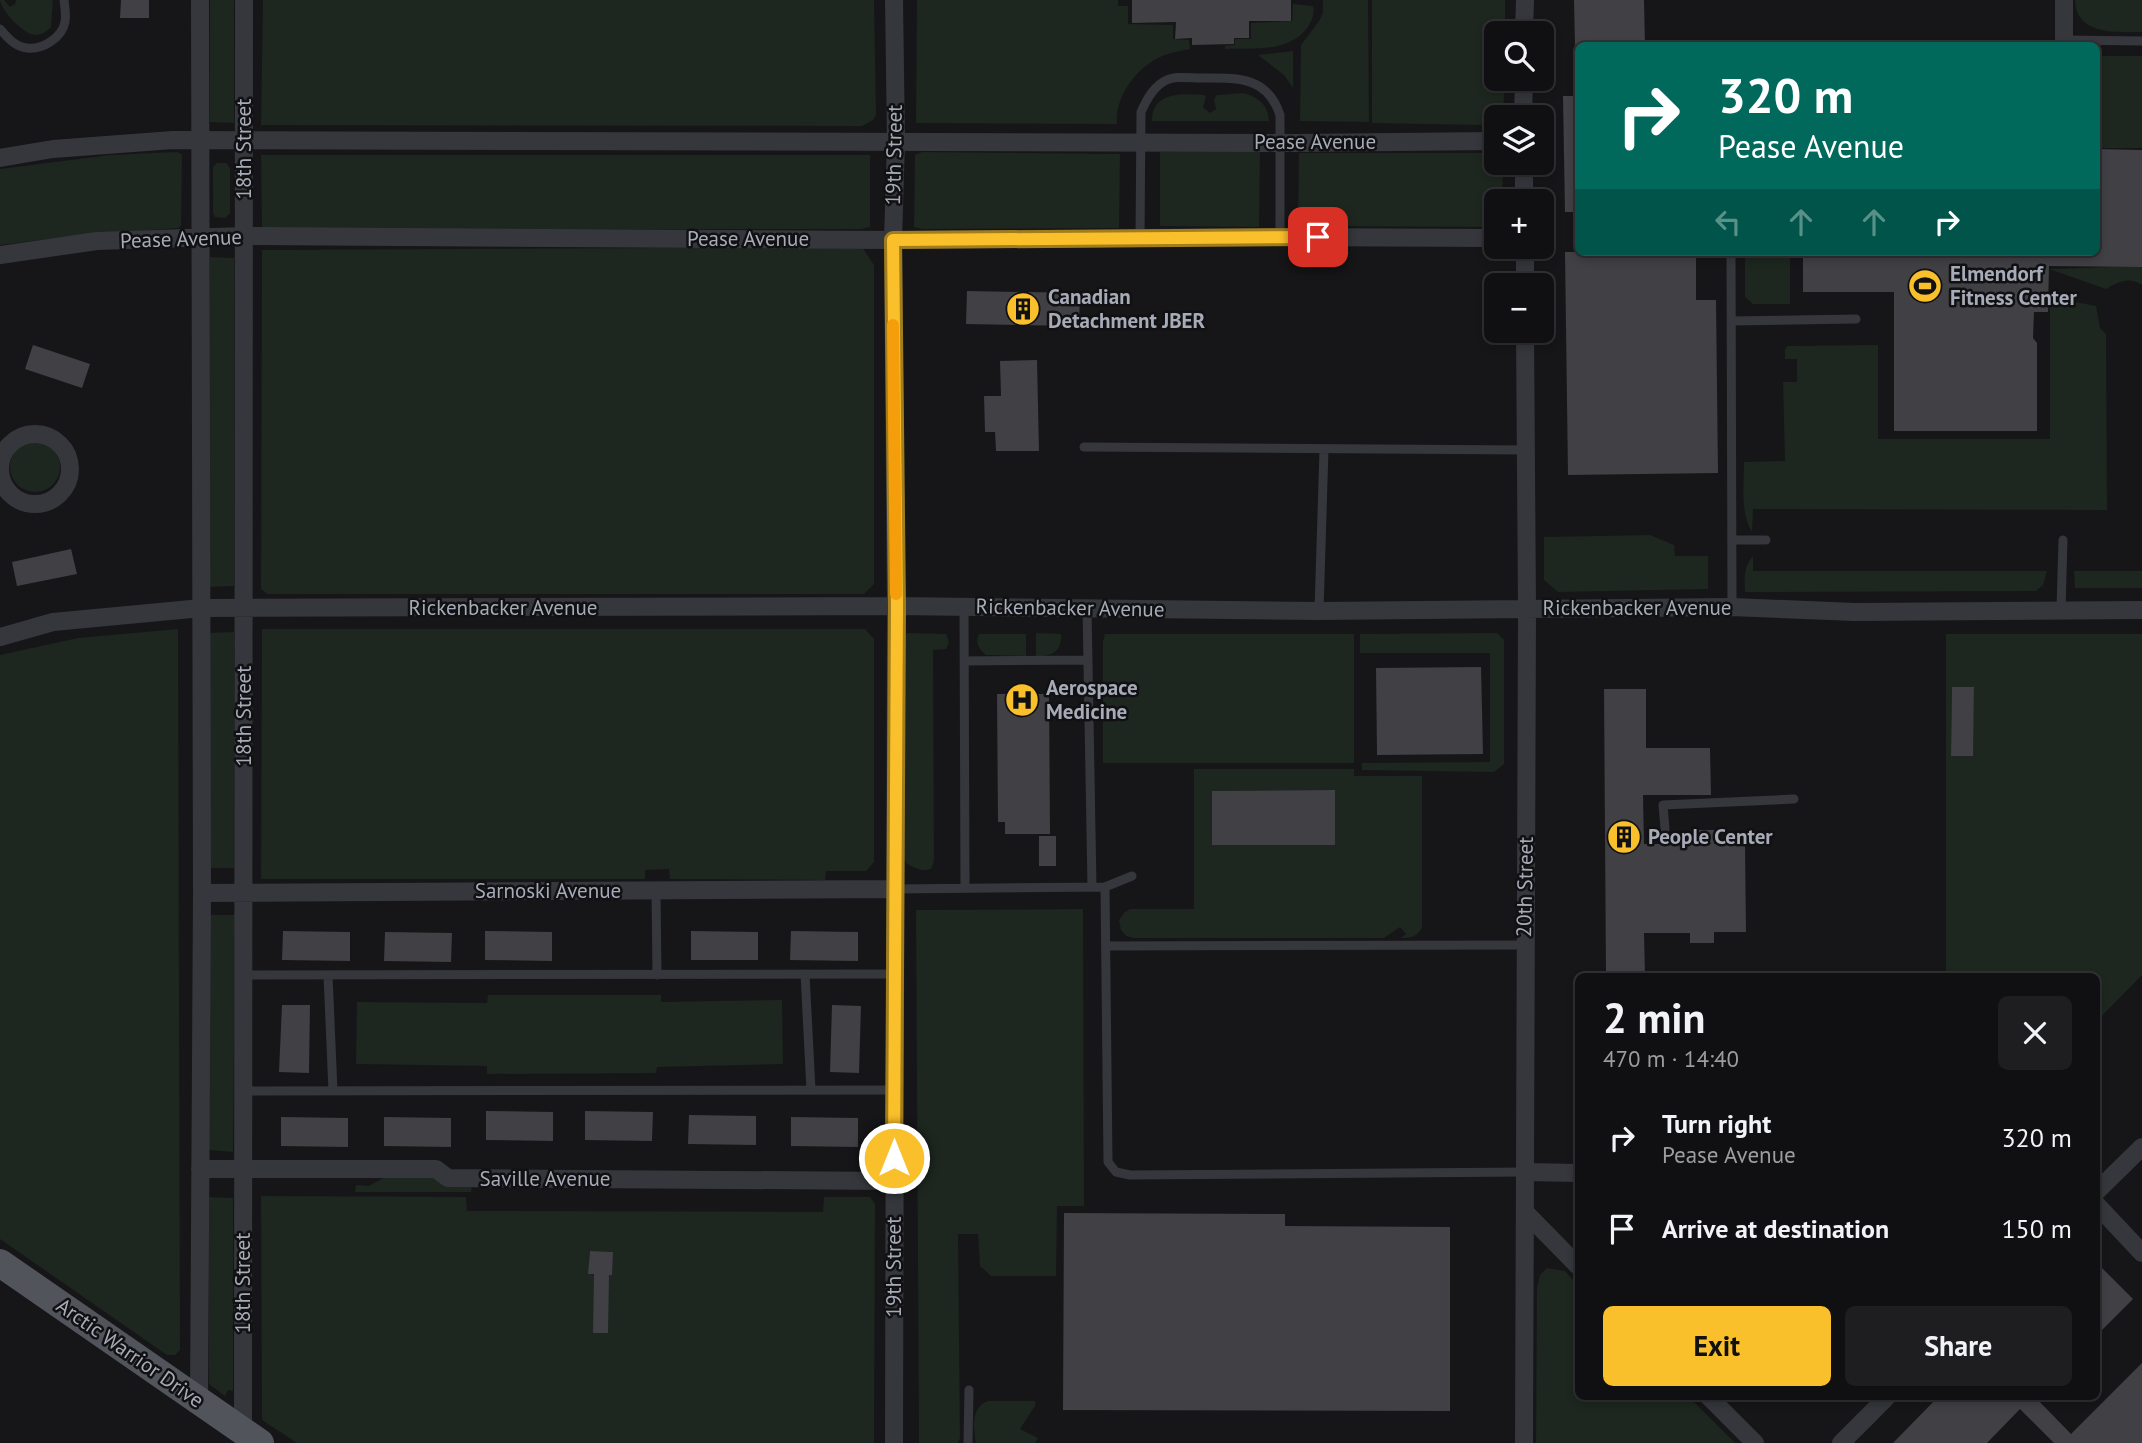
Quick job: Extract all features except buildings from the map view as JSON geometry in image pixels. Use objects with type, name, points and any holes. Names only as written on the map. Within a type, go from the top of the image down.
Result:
[{"type":"main road","name":"Arctic Warrior Drive","points":[[0,1263],[251,1437]]},
{"type":"street","name":"18th Street","points":[[199,1400],[202,893],[200,0]]},
{"type":"street","name":"18th Street","points":[[244,0],[243,1169],[251,1437]]},
{"type":"street","name":"19th Street","points":[[894,0],[896,141],[893,240],[897,606],[894,1443]]},
{"type":"street","points":[[1524,21],[1525,0]]},
{"type":"street","points":[[2064,0],[2064,40]]},
{"type":"street","name":"Pease Avenue","points":[[0,158],[53,149],[173,140],[1484,141]]},
{"type":"street","name":"Pease Avenue","points":[[0,255],[97,241],[244,236],[893,240],[1140,237],[1484,238]]},
{"type":"street","name":"20th Street","points":[[1524,1443],[1527,609],[1525,343]]},
{"type":"street","name":"Rickenbacker Avenue","points":[[0,637],[53,622],[202,608],[897,606],[1319,611],[1732,607],[1854,612],[2142,610]]},
{"type":"street","name":"Sarnoski Avenue","points":[[202,893],[895,889]]},
{"type":"street","points":[[2100,1188],[2142,1147]]},
{"type":"street","name":"Saville Avenue","points":[[200,1169],[436,1169],[447,1178],[894,1181]]},
{"type":"street","points":[[1526,1172],[1575,1172]]},
{"type":"street","points":[[2100,1208],[2142,1253]]},
{"type":"street","points":[[1526,1213],[1575,1263]]},
{"type":"street","points":[[1712,1400],[1755,1443]]},
{"type":"street","points":[[1841,1443],[1884,1400]]},
{"type":"lane","points":[[0,29],[12,41],[25,48],[38,48],[60,35],[65,22],[64,0]]},
{"type":"lane","points":[[2064,40],[2142,41]]},
{"type":"lane","points":[[1140,237],[1141,112],[1149,95],[1163,82],[1176,78],[1236,78],[1264,89],[1275,100],[1280,115],[1280,237]]},
{"type":"lane","points":[[1731,256],[1732,607]]},
{"type":"lane","points":[[1731,321],[1856,319]]},
{"type":"lane","points":[[1084,447],[1525,450]]},
{"type":"lane","points":[[1319,611],[1324,449]]},
{"type":"lane","points":[[1732,540],[1766,540]]},
{"type":"lane","points":[[2061,610],[2063,540]]},
{"type":"lane","points":[[964,607],[965,888]]},
{"type":"lane","points":[[1087,608],[1092,887]]},
{"type":"lane","points":[[964,661],[1088,660]]},
{"type":"lane","points":[[1665,829],[1663,805],[1794,799]]},
{"type":"lane","points":[[895,889],[1105,887],[1132,876]]},
{"type":"lane","points":[[1105,887],[1108,1162],[1115,1172],[1130,1175],[1526,1172]]},
{"type":"lane","points":[[656,891],[657,975]]},
{"type":"lane","points":[[1106,946],[1525,945]]},
{"type":"lane","points":[[805,974],[811,1090]]},
{"type":"lane","points":[[244,975],[895,974]]},
{"type":"lane","points":[[328,975],[333,1091]]},
{"type":"lane","points":[[243,1091],[894,1090]]},
{"type":"lane","points":[[968,1443],[970,1390]]},
{"type":"shaded area","points":[[0,0],[4,0],[10,7],[16,0],[53,0],[51,27],[38,35],[25,31],[9,16]]},
{"type":"shaded area","points":[[210,0],[234,0],[234,123],[210,122]]},
{"type":"shaded area","points":[[263,0],[874,0],[876,115],[862,126],[261,125]]},
{"type":"shaded area","points":[[917,0],[1118,0],[1118,6],[1128,6],[1128,24],[1173,25],[1173,39],[1189,40],[1190,49],[1162,56],[1134,77],[1119,104],[1117,124],[916,123]]},
{"type":"shaded area","points":[[1323,0],[1368,0],[1369,122],[1300,121],[1301,45],[1323,13]]},
{"type":"shaded area","points":[[1372,0],[1505,0],[1505,21],[1484,21],[1484,91],[1504,91],[1504,105],[1484,105],[1484,124],[1372,123]]},
{"type":"shaded area","points":[[2075,0],[2142,0],[2142,32],[2100,30],[2090,26],[2077,12]]},
{"type":"shaded area","points":[[1293,4],[1313,6],[1314,12],[1308,27],[1291,41],[1270,47],[1225,49],[1225,46],[1235,45],[1235,39],[1251,39],[1251,23],[1292,21]]},
{"type":"shaded area","points":[[1293,51],[1293,88],[1284,75],[1258,55]]},
{"type":"shaded area","points":[[2100,56],[2142,56],[2142,148],[2100,148]]},
{"type":"shaded area","points":[[1243,93],[1261,102],[1267,110],[1269,121],[1152,121],[1157,104],[1169,96],[1204,95],[1206,97],[1203,107],[1210,113],[1216,109],[1214,99],[1217,95]]},
{"type":"shaded area","points":[[1260,151],[1259,227],[1160,226],[1160,152]]},
{"type":"shaded area","points":[[922,152],[1120,154],[1119,228],[914,227],[915,155]]},
{"type":"shaded area","points":[[1299,153],[1484,153],[1484,175],[1503,175],[1502,189],[1484,189],[1484,227],[1298,226]]},
{"type":"shaded area","points":[[182,154],[181,226],[178,228],[81,235],[0,245],[0,169],[110,155]]},
{"type":"shaded area","points":[[261,155],[870,155],[870,227],[262,229]]},
{"type":"shaded area","points":[[217,163],[226,163],[230,168],[230,213],[225,218],[215,217],[213,213],[213,167]]},
{"type":"shaded area","points":[[862,247],[874,265],[874,584],[864,594],[267,594],[261,589],[262,250]]},
{"type":"shaded area","points":[[1745,256],[1790,256],[1790,304],[1753,304],[1745,297]]},
{"type":"shaded area","points":[[210,257],[234,258],[234,586],[209,587]]},
{"type":"shaded area","points":[[2142,266],[2142,285],[2128,280],[2106,289],[2049,269]]},
{"type":"shaded area","points":[[2050,297],[2096,306],[2100,328],[2106,334],[2107,510],[1753,509],[1752,532],[1744,508],[1744,462],[1785,461],[1783,382],[1797,382],[1797,359],[1785,359],[1785,349],[1788,346],[1878,345],[1878,439],[2050,439]]},
{"type":"shaded area","points":[[35,442],[53,449],[60,467],[53,485],[35,492],[17,485],[10,467],[17,449]]},
{"type":"shaded area","points":[[1650,535],[1674,545],[1675,556],[1708,556],[1708,589],[1558,592],[1544,580],[1544,537]]},
{"type":"shaded area","points":[[1753,556],[1753,571],[2047,571],[2043,585],[2036,591],[1745,592],[1746,568]]},
{"type":"shaded area","points":[[2074,571],[2142,571],[2142,588],[2075,588]]},
{"type":"shaded area","points":[[178,629],[180,1350],[175,1355],[167,1355],[0,1239],[0,655],[78,638]]},
{"type":"shaded area","points":[[262,629],[865,629],[874,639],[874,862],[866,871],[826,871],[825,880],[670,879],[669,869],[645,870],[645,879],[261,879]]},
{"type":"shaded area","points":[[234,632],[234,868],[210,868],[210,633]]},
{"type":"shaded area","points":[[907,633],[946,634],[949,642],[946,649],[933,650],[934,861],[931,869],[927,870],[906,863],[904,856],[904,636]]},
{"type":"shaded area","points":[[1036,633],[1061,634],[1058,649],[1051,654],[1036,656]]},
{"type":"shaded area","points":[[1497,633],[1504,640],[1504,764],[1494,772],[1362,770],[1362,763],[1490,762],[1490,653],[1360,653],[1360,634]]},
{"type":"shaded area","points":[[979,634],[1026,634],[1026,656],[986,655],[978,646]]},
{"type":"shaded area","points":[[1105,634],[1354,634],[1354,763],[1103,763]]},
{"type":"shaded area","points":[[1946,634],[2142,634],[2142,975],[2100,1018],[2100,973],[1946,973]],"holes":[[[1952,687],[1974,688],[1972,756],[1951,756]]]},
{"type":"shaded area","points":[[1194,769],[1354,769],[1354,776],[1422,776],[1422,928],[1416,935],[1401,938],[1406,934],[1400,927],[1384,938],[1133,938],[1126,936],[1121,930],[1119,920],[1130,909],[1194,909]],"holes":[[[1335,790],[1335,845],[1212,845],[1212,791]]]},
{"type":"shaded area","points":[[1083,909],[1084,1206],[1057,1206],[1056,1276],[991,1276],[980,1266],[978,1234],[958,1234],[960,1438],[958,1443],[919,1443],[916,910]]},
{"type":"shaded area","points":[[209,915],[235,915],[233,1152],[209,1150]]},
{"type":"shaded area","points":[[488,995],[661,995],[661,1002],[782,1000],[783,1064],[657,1067],[656,1073],[487,1074],[487,1066],[356,1064],[357,1002],[487,1003]]},
{"type":"shaded area","points":[[390,1174],[430,1174],[472,1186],[471,1192],[355,1192],[356,1185],[369,1186]]},
{"type":"shaded area","points":[[261,1196],[466,1197],[467,1211],[823,1212],[824,1197],[870,1197],[875,1204],[874,1443],[297,1443],[262,1420]],"holes":[[[590,1251],[612,1252],[611,1275],[589,1274]]]},
{"type":"shaded area","points":[[209,1197],[233,1198],[233,1391],[228,1390],[225,1396],[209,1384]]},
{"type":"shaded area","points":[[1547,1268],[1565,1271],[1575,1282],[1575,1400],[1692,1400],[1735,1443],[1536,1443],[1537,1287],[1540,1275]]},
{"type":"shaded area","points":[[988,1401],[1035,1401],[1035,1406],[1020,1429],[1038,1438],[1035,1443],[976,1443],[976,1413],[982,1404]]},
{"type":"slow traffic","points":[[893,325],[896,594]]},
{"type":"place","name":"Elmendorf Fitness Center","points":[[1925,286]]},
{"type":"place","name":"Canadian Detachment JBER","points":[[1023,309]]},
{"type":"place","name":"Aerospace Medicine","points":[[1022,700]]},
{"type":"place","name":"People Center","points":[[1624,837]]},
{"type":"route","points":[[894,1158],[897,606],[893,240],[1318,237]]}]
